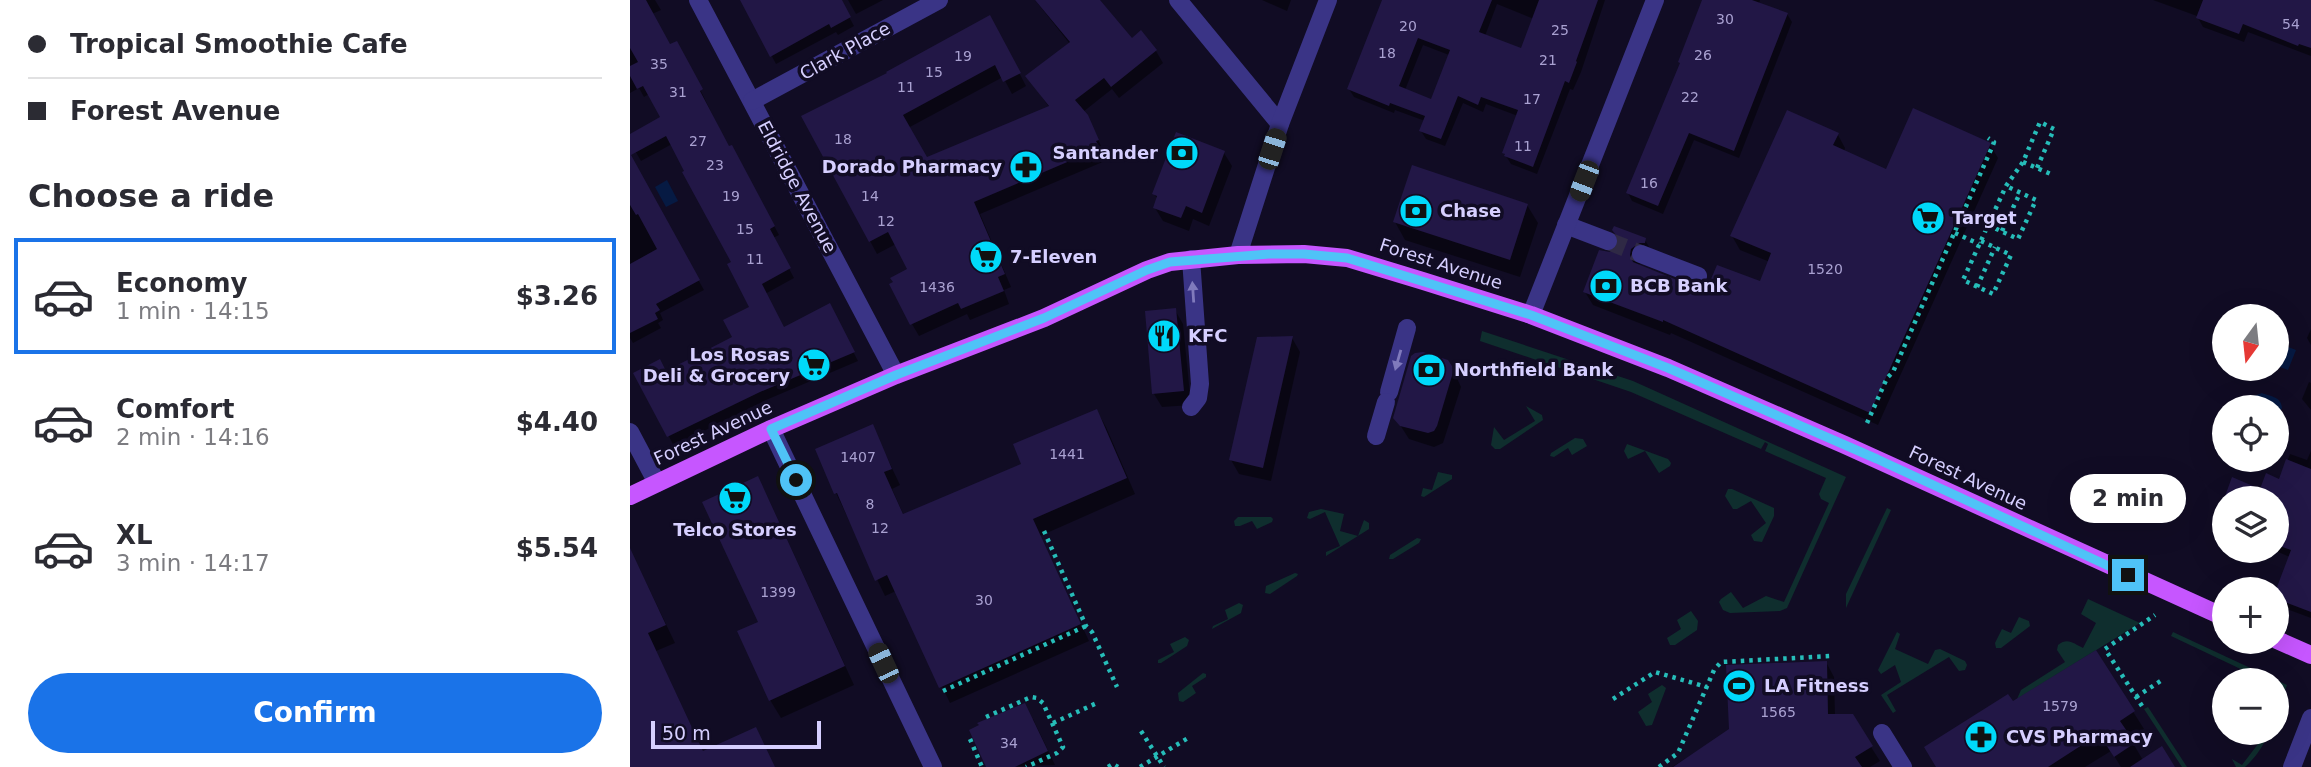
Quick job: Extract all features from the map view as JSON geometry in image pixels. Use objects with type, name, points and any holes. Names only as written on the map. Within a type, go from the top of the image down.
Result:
[{"type":"main road","name":"Forest Avenue","points":[[630,496],[771,429],[896,375],[1044,318],[1147,270],[1170,262],[1191,259],[1304,254],[1347,258],[1531,315],[1668,368],[1832,439],[2212,612]]},
{"type":"main road","points":[[2289,645],[2311,655]]},
{"type":"street","name":"Eldridge Avenue","points":[[698,0],[896,375]]},
{"type":"street","name":"Clark Place","points":[[752,101],[939,0]]},
{"type":"street","points":[[1178,0],[1280,124]]},
{"type":"street","points":[[1238,255],[1280,124],[1328,0]]},
{"type":"street","points":[[1531,315],[1655,0]]},
{"type":"street","points":[[1566,225],[1608,241]]},
{"type":"street","points":[[1641,254],[1698,276]]},
{"type":"street","points":[[1191,259],[1200,384],[1198,398],[1191,407]]},
{"type":"street","points":[[1376,436],[1407,328]]},
{"type":"street","points":[[771,429],[933,767]]},
{"type":"street","points":[[630,432],[657,483]]},
{"type":"street","points":[[2292,767],[2311,718]]},
{"type":"street","points":[[1882,733],[1903,767]]},
{"type":"path","points":[[1954,233],[1980,243],[1994,247],[2011,255],[1993,294],[1963,280],[1980,243],[1988,225],[2006,186],[2023,162],[2040,122],[2054,129],[2037,168]]},
{"type":"path","points":[[1867,423],[1993,145],[1994,142],[1989,138]]},
{"type":"path","points":[[2023,162],[2053,175]]},
{"type":"path","points":[[1988,225],[2018,239],[2036,200],[2006,186]]},
{"type":"path","points":[[2002,231],[2020,193]]},
{"type":"path","points":[[1977,287],[1994,247]]},
{"type":"path","points":[[1044,531],[1086,626],[1092,632],[1117,687]]},
{"type":"path","points":[[2142,706],[2105,649],[2155,615]]},
{"type":"path","points":[[943,691],[1086,626]]},
{"type":"path","points":[[1660,767],[1678,753],[1716,666],[1724,661],[1832,656]]},
{"type":"path","points":[[1613,699],[1654,673],[1707,687]]},
{"type":"path","points":[[2136,697],[2162,680]]},
{"type":"path","points":[[986,717],[1031,697],[1041,700],[1063,747],[1057,753],[1026,767]]},
{"type":"path","points":[[1053,723],[1099,702]]},
{"type":"path","points":[[1141,731],[1164,767]]},
{"type":"path","points":[[1140,767],[1188,738]]},
{"type":"path","points":[[970,739],[982,767]]},
{"type":"path","points":[[1108,767],[1113,764],[1118,767]]},
{"type":"green space","points":[[1482,331],[1633,381],[1846,477],[1787,608],[1780,611],[1730,613],[1723,610],[1719,602],[1731,592],[1743,608],[1766,596],[1784,602],[1829,503],[1821,499],[1819,494],[1826,478],[1765,451],[1768,444],[1765,442],[1761,449],[1631,392],[1480,341]]},
{"type":"green space","points":[[1526,406],[1542,415],[1543,420],[1500,449],[1495,449],[1491,445],[1494,427],[1504,440],[1535,421]]},
{"type":"green space","points":[[1575,438],[1583,439],[1587,446],[1572,455],[1568,448],[1554,457],[1550,456],[1551,453]]},
{"type":"green space","points":[[1627,444],[1668,459],[1670,466],[1659,473],[1645,451],[1628,459],[1624,451]]},
{"type":"green space","points":[[1438,472],[1452,475],[1452,479],[1424,497],[1421,496],[1423,488],[1432,490]]},
{"type":"green space","points":[[1728,489],[1774,508],[1774,516],[1762,542],[1754,541],[1751,535],[1766,523],[1751,501],[1733,509],[1725,496]]},
{"type":"green space","points":[[1887,508],[1891,510],[1846,608],[1846,594]]},
{"type":"green space","points":[[1321,509],[1344,514],[1340,531],[1358,536],[1326,556],[1326,552],[1340,546],[1325,512],[1307,518],[1309,512]]},
{"type":"green space","points":[[1238,517],[1273,519],[1257,529],[1252,521],[1235,526],[1234,521]]},
{"type":"green space","points":[[1364,520],[1369,523],[1369,529],[1358,536]]},
{"type":"green space","points":[[1417,538],[1421,539],[1419,543],[1389,559],[1390,555]]},
{"type":"green space","points":[[1295,573],[1297,576],[1270,594],[1265,593],[1266,586]]},
{"type":"green space","points":[[2088,599],[2140,623],[2017,699],[2021,690],[2065,662],[2057,650],[2058,645],[2068,641],[2083,648],[2096,623],[2081,614]]},
{"type":"green space","points":[[1239,603],[1243,605],[1241,613],[1212,629],[1228,619],[1225,610]]},
{"type":"green space","points":[[1691,611],[1698,621],[1697,630],[1675,645],[1670,645],[1667,638],[1681,629],[1677,620]]},
{"type":"green space","points":[[2019,617],[2029,621],[2030,626],[2001,648],[1996,648],[1995,643],[2002,629],[2011,633]]},
{"type":"green space","points":[[1897,632],[1900,634],[1895,649],[1928,664],[1935,650],[1940,649],[1965,661],[1967,665],[1965,670],[1959,671],[1949,657],[1887,695],[1896,711],[1893,713],[1881,695],[1901,682],[1895,665],[1881,674],[1878,670]]},
{"type":"green space","points":[[2173,632],[2212,650],[2212,654],[2220,654],[2250,668],[2239,668],[2171,636]]},
{"type":"green space","points":[[1185,637],[1189,640],[1187,646],[1158,663],[1158,660],[1174,652],[1170,644]]},
{"type":"green space","points":[[1203,673],[1206,677],[1192,686],[1196,693],[1183,702],[1179,701],[1178,693]]},
{"type":"green space","points":[[1662,685],[1666,688],[1652,725],[1646,726],[1638,712],[1652,702],[1648,694]]},
{"type":"green space","points":[[2148,707],[2187,767],[2182,767],[2144,709]]},
{"type":"green space","points":[[2257,745],[2262,745],[2245,767],[2236,767],[2232,759],[2242,765]]},
{"type":"water","points":[[667,180],[678,201],[666,207],[655,187]]},
{"type":"water","points":[[2289,347],[2296,350],[2289,368]]},
{"type":"building","points":[[630,0],[646,0],[670,44],[677,41],[729,146],[732,145],[775,226],[770,229],[791,268],[762,284],[784,327],[830,303],[855,352],[760,392],[667,437],[633,373],[660,359],[666,371],[732,337],[723,320],[749,307],[727,264],[731,262],[682,172],[684,171],[666,136],[631,155],[700,280],[656,304],[660,310],[655,313],[658,319],[630,333],[630,264],[657,249],[638,214],[636,215],[630,205],[630,134],[660,117],[643,86],[637,89],[630,76],[630,66],[638,62],[630,48]]},
{"type":"building","points":[[740,0],[842,0],[851,17],[831,28],[829,24],[770,57]]},
{"type":"building","points":[[1035,0],[1100,0],[1132,38],[1141,30],[1157,50],[1111,87],[1104,78],[1075,100],[1088,115],[1100,148],[974,202],[1005,274],[998,277],[1004,291],[961,309],[958,303],[910,325],[889,284],[893,282],[890,278],[907,269],[888,232],[869,242],[801,116],[887,73],[990,15],[1021,73],[1003,82],[995,65],[903,115],[927,157],[1049,106],[1025,76],[1070,42]]},
{"type":"building","points":[[1382,0],[1492,0],[1479,32],[1521,48],[1539,0],[1598,0],[1569,83],[1565,81],[1533,167],[1502,153],[1518,110],[1481,97],[1478,105],[1458,96],[1441,139],[1419,131],[1425,116],[1390,103],[1389,106],[1347,89]],"holes":[[[1418,38],[1450,50],[1431,99],[1399,86]]]},
{"type":"building","points":[[1702,0],[1752,0],[1788,13],[1734,151],[1689,133],[1658,206],[1626,193],[1680,63],[1678,62]]},
{"type":"building","points":[[2203,0],[2311,0],[2311,48],[2299,44],[2298,46],[2243,24],[2239,34],[2196,18]]},
{"type":"building","points":[[1913,108],[1991,143],[1870,413],[1663,320],[1583,292],[1599,250],[1610,252],[1618,246],[1619,239],[1612,230],[1614,226],[1646,238],[1645,243],[1639,243],[1631,249],[1633,262],[1694,287],[1708,286],[1717,265],[1760,281],[1771,253],[1730,236],[1787,110],[1839,133],[1833,145],[1886,169]]},
{"type":"building","points":[[1176,132],[1225,151],[1202,213],[1186,206],[1181,218],[1153,208],[1157,196],[1152,194]]},
{"type":"building","points":[[1412,165],[1528,204],[1510,260],[1393,222]]},
{"type":"building","points":[[1176,308],[1184,391],[1152,394],[1145,311]]},
{"type":"building","points":[[1293,336],[1263,468],[1229,460],[1257,337]]},
{"type":"building","points":[[1423,352],[1448,360],[1454,369],[1437,426],[1434,431],[1428,433],[1400,426],[1393,418],[1411,356]]},
{"type":"building","points":[[1097,409],[1127,478],[1033,519],[1081,624],[939,688],[887,575],[875,581],[815,449],[873,424],[892,469],[884,472],[903,514],[1021,464],[1013,444]]},
{"type":"building","points":[[2289,460],[2311,469],[2311,612],[2289,604],[2289,577],[2281,577],[2286,563],[2289,563],[2291,550],[2289,486],[2261,486],[2266,473],[2279,479],[2281,472],[2289,472]]},
{"type":"building","points":[[758,476],[845,666],[769,701],[737,631],[758,622],[702,502]]},
{"type":"building","points":[[2232,477],[2253,486],[2229,486]]},
{"type":"building","points":[[630,548],[666,625],[648,633],[703,751],[756,727],[775,767],[630,767]]},
{"type":"building","points":[[2096,650],[2135,711],[2120,721],[2135,743],[2114,757],[2099,734],[2048,767],[1936,767],[1924,747],[2008,694],[2013,701]]},
{"type":"building","points":[[1827,661],[1828,714],[1853,714],[1873,746],[1855,757],[1862,767],[1673,767],[1729,729],[1726,665]]},
{"type":"building","points":[[1025,703],[1048,751],[1015,767],[986,767],[969,730],[979,725],[977,723]]},
{"type":"building","points":[[2162,746],[2175,767],[2130,767]]},
{"type":"tunnel","points":[[1608,241],[1641,254]]},
{"type":"place","name":"Santander","points":[[1182,153]]},
{"type":"place","name":"Dorado Pharmacy","points":[[1026,167]]},
{"type":"place","name":"Chase","points":[[1416,211]]},
{"type":"place","name":"Target","points":[[1928,218]]},
{"type":"place","name":"7-Eleven","points":[[986,257]]},
{"type":"place","name":"BCB Bank","points":[[1606,286]]},
{"type":"place","name":"KFC","points":[[1164,336]]},
{"type":"place","name":"Los Rosas Deli & Grocery","points":[[814,365]]},
{"type":"place","name":"Northfield Bank","points":[[1429,370]]},
{"type":"place","name":"Telco Stores","points":[[735,498]]},
{"type":"place","name":"LA Fitness","points":[[1739,686]]},
{"type":"place","name":"CVS Pharmacy","points":[[1981,737]]},
{"type":"route","points":[[796,480],[771,429],[896,375],[1044,318],[1170,262],[1238,255],[1304,254],[1361,261],[1531,315],[1668,368],[1845,445],[2128,575]]}]
